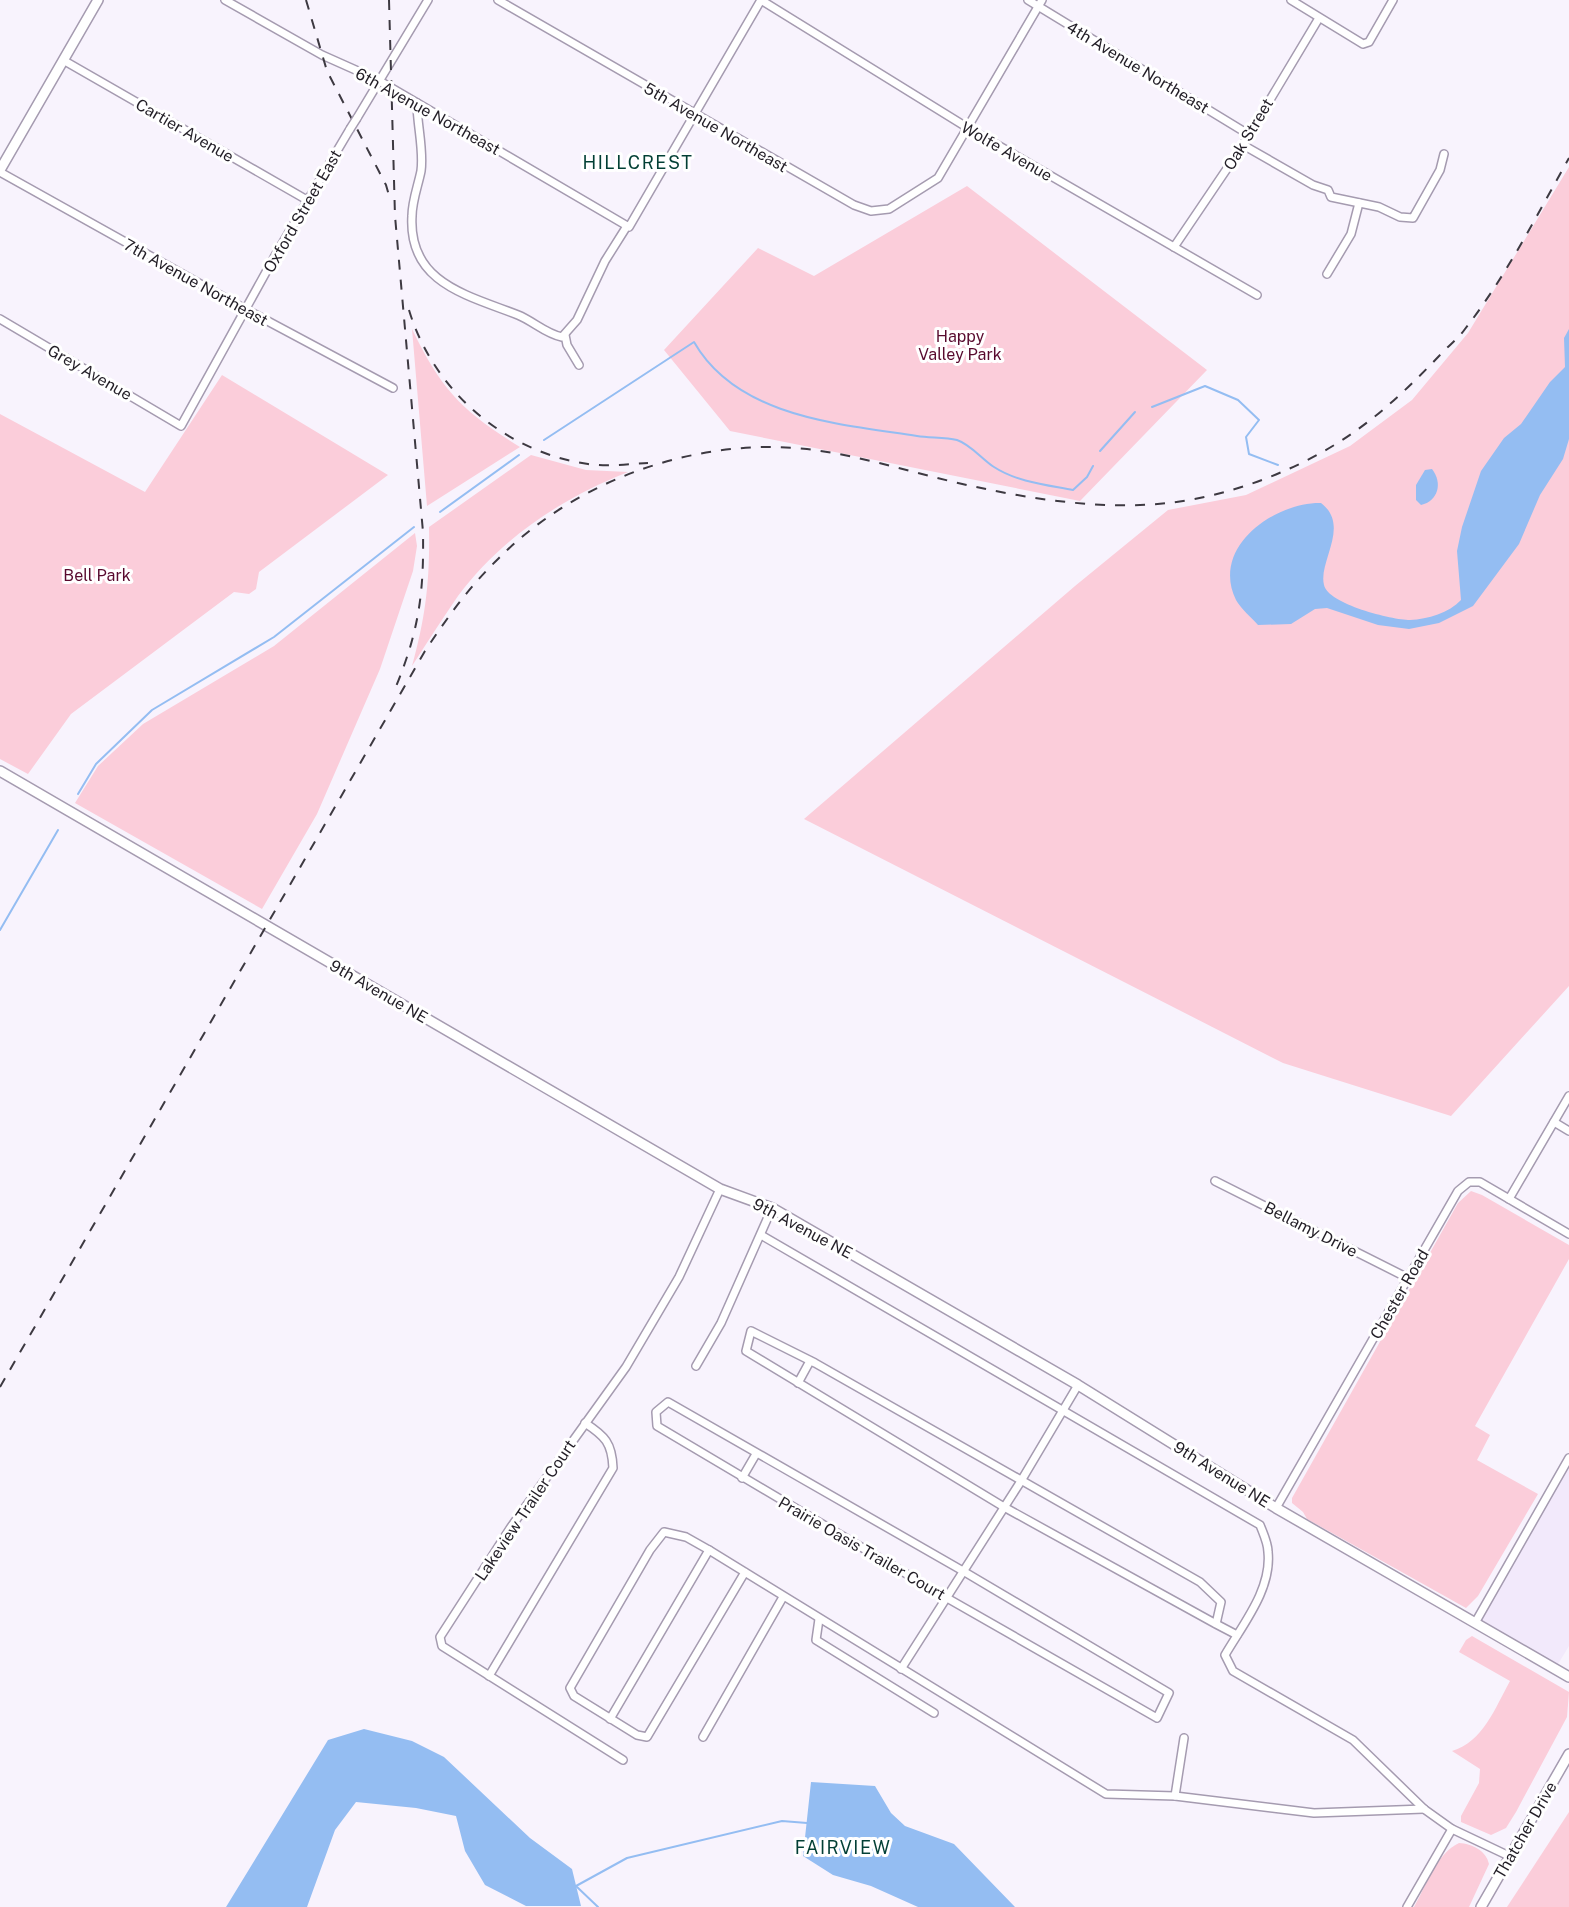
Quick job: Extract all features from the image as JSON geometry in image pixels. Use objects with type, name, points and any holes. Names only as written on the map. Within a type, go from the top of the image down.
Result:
[{"type":"street","points":[[0,171],[98,0]]},
{"type":"street","name":"6th Avenue Northeast","points":[[225,0],[322,55],[378,80],[628,226]]},
{"type":"street","name":"Oxford Street East","points":[[181,426],[307,200],[428,0]]},
{"type":"street","name":"5th Avenue Northeast","points":[[498,0],[854,206],[871,211],[889,209],[938,178],[968,128]]},
{"type":"street","points":[[417,103],[421,165],[412,224],[413,247],[418,259],[432,273],[469,298],[518,315],[556,336],[565,335],[577,320],[605,261],[761,0]]},
{"type":"street","name":"Wolfe Avenue","points":[[761,0],[968,128],[1257,295]]},
{"type":"street","name":"4th Avenue Northeast","points":[[1028,0],[1040,3],[1248,134]]},
{"type":"street","points":[[1291,0],[1363,44],[1369,42],[1393,0]]},
{"type":"street","points":[[968,128],[1040,3]]},
{"type":"street","name":"Oak Street","points":[[1174,247],[1243,145],[1318,18]]},
{"type":"street","name":"Cartier Avenue","points":[[63,60],[307,200]]},
{"type":"street","points":[[1243,145],[1313,185],[1328,190],[1331,197],[1379,207],[1400,217],[1413,218],[1440,170],[1444,154]]},
{"type":"street","name":"7th Avenue Northeast","points":[[0,171],[247,310],[393,388]]},
{"type":"street","points":[[1327,274],[1351,234],[1359,202]]},
{"type":"street","name":"Grey Avenue","points":[[0,319],[181,426]]},
{"type":"street","points":[[565,335],[567,345],[579,365]]},
{"type":"street","name":"9th Avenue NE","points":[[0,771],[720,1189],[772,1208],[1078,1385],[1276,1508],[1569,1677]]},
{"type":"street","points":[[1509,1199],[1569,1096]]},
{"type":"street","points":[[1554,1122],[1569,1131]]},
{"type":"street","name":"Bellamy Drive","points":[[1215,1181],[1408,1278]]},
{"type":"street","name":"Chester Road","points":[[1276,1508],[1458,1191],[1469,1182],[1480,1182],[1569,1234]]},
{"type":"street","name":"Lakeview Trailer Court","points":[[623,1760],[442,1646],[440,1638],[511,1527],[626,1367],[679,1277],[720,1189]]},
{"type":"street","points":[[696,1366],[721,1323],[772,1208]]},
{"type":"street","points":[[761,1235],[1260,1525],[1268,1551],[1268,1568],[1262,1589],[1225,1655],[1233,1671],[1353,1740],[1424,1809],[1452,1829],[1509,1856]]},
{"type":"street","points":[[1216,1624],[1221,1602],[1200,1582],[810,1360],[751,1331],[746,1351],[1004,1507],[1216,1624],[1237,1635]]},
{"type":"street","points":[[798,1383],[810,1360]]},
{"type":"street","points":[[901,1669],[1021,1481],[1078,1385]]},
{"type":"street","name":"Prairie Oasis Trailer Court","points":[[668,1402],[756,1454],[963,1571],[1170,1693],[1157,1718],[742,1478],[657,1426],[656,1412],[668,1402]]},
{"type":"street","points":[[489,1676],[613,1468],[612,1449],[605,1436],[585,1423]]},
{"type":"street","points":[[742,1478],[756,1454]]},
{"type":"street","points":[[1475,1623],[1569,1460]]},
{"type":"street","points":[[745,1572],[647,1737],[637,1735],[574,1696],[570,1688],[650,1550],[664,1532],[686,1537],[709,1550],[745,1572],[783,1597],[1106,1794],[1175,1796],[1314,1813],[1424,1809]]},
{"type":"street","points":[[610,1719],[709,1550]]},
{"type":"street","points":[[703,1737],[783,1597]]},
{"type":"street","points":[[819,1619],[816,1640],[934,1713]]},
{"type":"street","points":[[1175,1796],[1185,1738]]},
{"type":"street","name":"Thatcher Drive","points":[[1481,1907],[1569,1754]]},
{"type":"street","points":[[1407,1907],[1452,1829]]},
{"type":"shaded area","points":[[1569,1458],[1569,1646],[1555,1669],[1475,1623]]},
{"type":"green space","points":[[1569,167],[1569,986],[1451,1116],[1283,1063],[804,819],[1075,586],[1168,510],[1246,495],[1350,446],[1412,400],[1468,333]]},
{"type":"green space","name":"Happy Valley Park","points":[[967,186],[1207,370],[1080,501],[730,431],[664,350],[758,248],[814,276]]},
{"type":"green space","points":[[412,329],[433,369],[456,398],[483,422],[520,447],[427,506]]},
{"type":"green space","name":"Bell Park","points":[[222,375],[388,475],[259,572],[256,589],[249,594],[234,592],[71,714],[28,774],[0,759],[0,414],[145,492]]},
{"type":"green space","points":[[531,455],[586,470],[628,472],[603,482],[556,508],[534,522],[493,556],[458,596],[412,666],[426,597],[429,527]]},
{"type":"green space","points":[[415,533],[417,546],[413,571],[380,669],[317,814],[262,909],[75,803],[98,766],[143,724],[274,646]]},
{"type":"green space","points":[[1471,1191],[1482,1195],[1569,1245],[1569,1259],[1475,1426],[1490,1435],[1477,1460],[1538,1494],[1478,1596],[1466,1608],[1307,1519],[1303,1512],[1292,1503],[1292,1498],[1458,1203]]},
{"type":"green space","points":[[1472,1636],[1569,1692],[1567,1717],[1516,1812],[1506,1828],[1491,1835],[1461,1822],[1461,1816],[1479,1783],[1480,1769],[1452,1751],[1463,1747],[1480,1732],[1510,1681],[1459,1652],[1466,1640]]},
{"type":"green space","points":[[1569,1812],[1569,1907],[1507,1907]]},
{"type":"green space","points":[[1459,1843],[1478,1849],[1485,1855],[1489,1864],[1469,1907],[1414,1907],[1438,1862],[1444,1854]]},
{"type":"water","points":[[1569,329],[1569,439],[1563,459],[1540,495],[1519,544],[1473,606],[1439,623],[1409,629],[1378,625],[1327,608],[1315,609],[1291,624],[1258,625],[1241,607],[1236,600],[1230,581],[1232,562],[1239,546],[1267,519],[1285,510],[1321,503],[1329,512],[1334,533],[1323,576],[1328,592],[1362,610],[1410,620],[1438,614],[1456,605],[1461,600],[1457,551],[1462,527],[1481,471],[1504,438],[1521,424],[1550,382],[1565,367],[1564,338]]},
{"type":"water","points":[[1432,469],[1437,480],[1437,491],[1431,500],[1421,505],[1416,500],[1416,485],[1425,470]]},
{"type":"water","points":[[364,1729],[412,1741],[444,1757],[530,1838],[572,1869],[581,1906],[526,1906],[485,1885],[465,1851],[456,1816],[416,1808],[356,1802],[335,1830],[307,1907],[226,1907],[328,1740]]},
{"type":"water","points":[[811,1782],[875,1786],[891,1813],[905,1826],[954,1844],[1015,1907],[918,1907],[871,1886],[833,1875],[803,1856]]},
{"type":"waterway","points":[[544,440],[694,342],[713,367],[736,387],[763,402],[792,413],[855,427],[957,440],[967,445],[994,467],[1012,476],[1073,490],[1087,477],[1093,466]]},
{"type":"waterway","points":[[1152,407],[1205,386],[1238,400],[1259,420],[1246,437],[1249,454],[1278,465]]},
{"type":"waterway","points":[[1100,451],[1135,412]]},
{"type":"waterway","points":[[440,512],[519,455]]},
{"type":"waterway","points":[[78,794],[96,764],[152,710],[274,637],[414,527]]},
{"type":"waterway","points":[[0,930],[58,830]]},
{"type":"waterway","points":[[598,1907],[576,1886],[627,1858],[782,1821],[807,1823]]},
{"type":"railway","points":[[306,0],[327,71],[386,185],[390,199]]},
{"type":"railway","points":[[389,0],[395,216],[423,532],[421,593],[415,630],[395,689]]},
{"type":"railway","points":[[0,1387],[425,651],[477,581],[529,531],[564,507],[601,486],[640,470],[681,458],[723,450],[765,447],[828,452],[999,492],[1071,503],[1120,505],[1168,503],[1216,494],[1265,479],[1312,458],[1366,423],[1399,395],[1459,336],[1507,268],[1569,158]]},
{"type":"railway","points":[[409,310],[420,339],[435,366],[454,391],[501,431],[528,446],[557,457],[588,464],[648,463]]},
{"type":"district","name":"HILLCREST","points":[[638,163]]},
{"type":"district","name":"FAIRVIEW","points":[[843,1848]]}]
